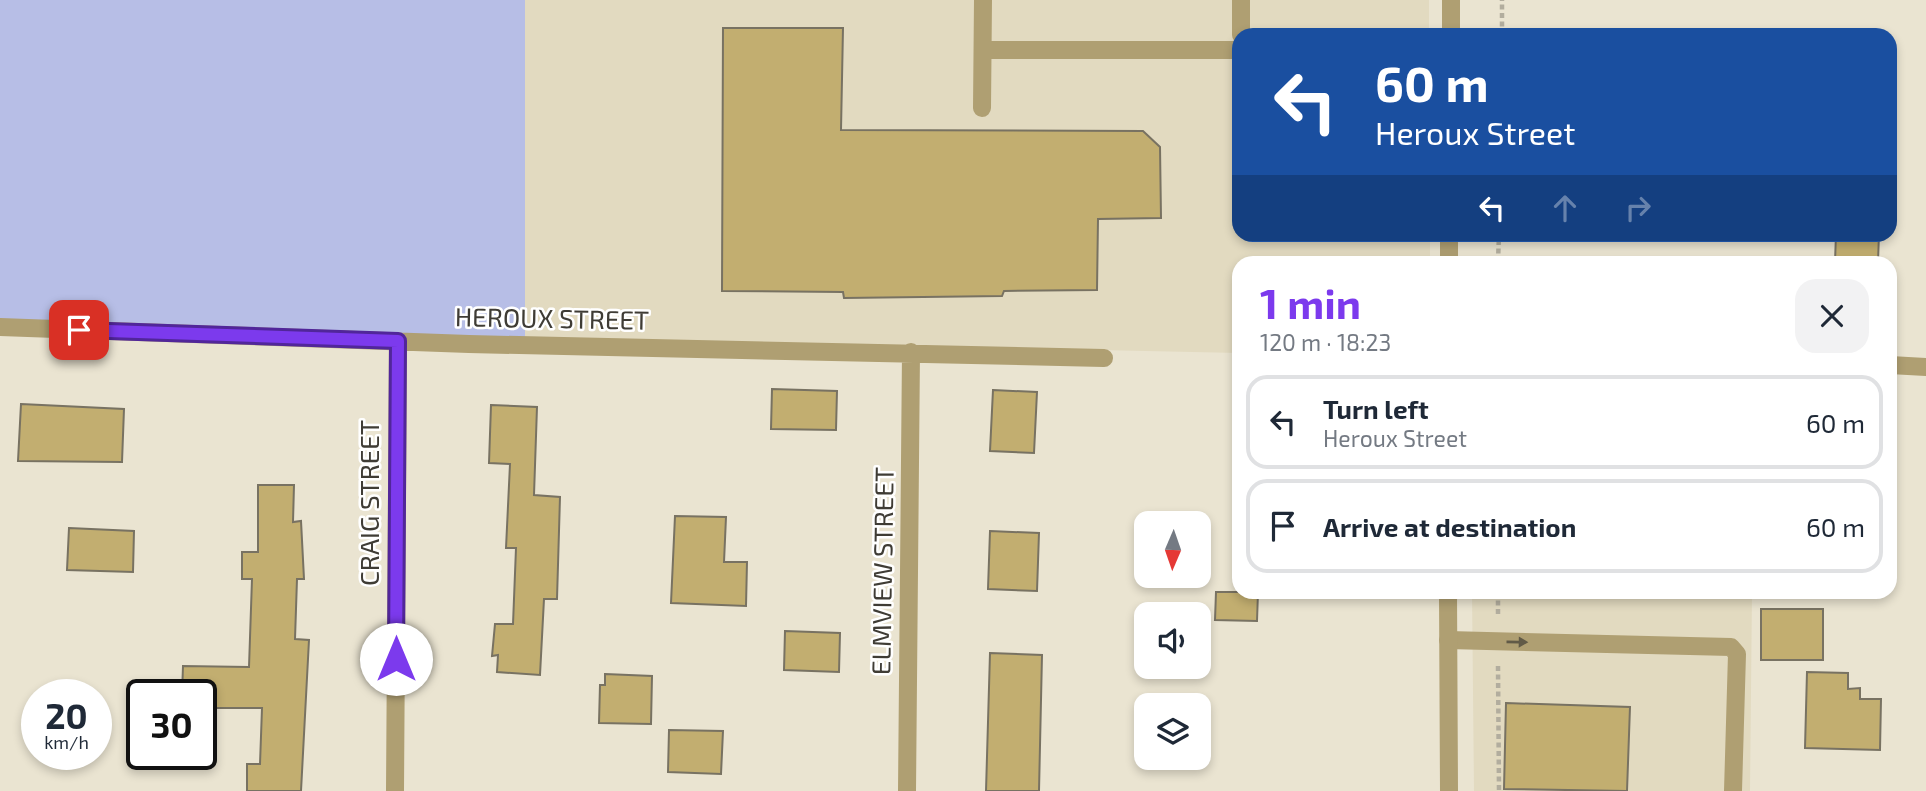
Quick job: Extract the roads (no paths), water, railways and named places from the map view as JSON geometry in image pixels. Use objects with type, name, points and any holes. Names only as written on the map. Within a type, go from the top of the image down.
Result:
[{"type":"street","points":[[982,108],[983,0]]},
{"type":"street","points":[[1241,0],[1241,28]]},
{"type":"street","points":[[1451,0],[1451,28]]},
{"type":"street","points":[[984,50],[1232,50]]},
{"type":"street","name":"HEROUX STREET","points":[[0,327],[398,341],[1104,358]]},
{"type":"street","name":"CRAIG STREET","points":[[395,791],[398,341]]},
{"type":"street","name":"ELMVIEW STREET","points":[[907,791],[911,352]]},
{"type":"street","points":[[1897,365],[1926,366]]},
{"type":"street","points":[[1448,599],[1449,791]]},
{"type":"street","points":[[1448,640],[1731,647],[1737,654],[1733,791]]}]
